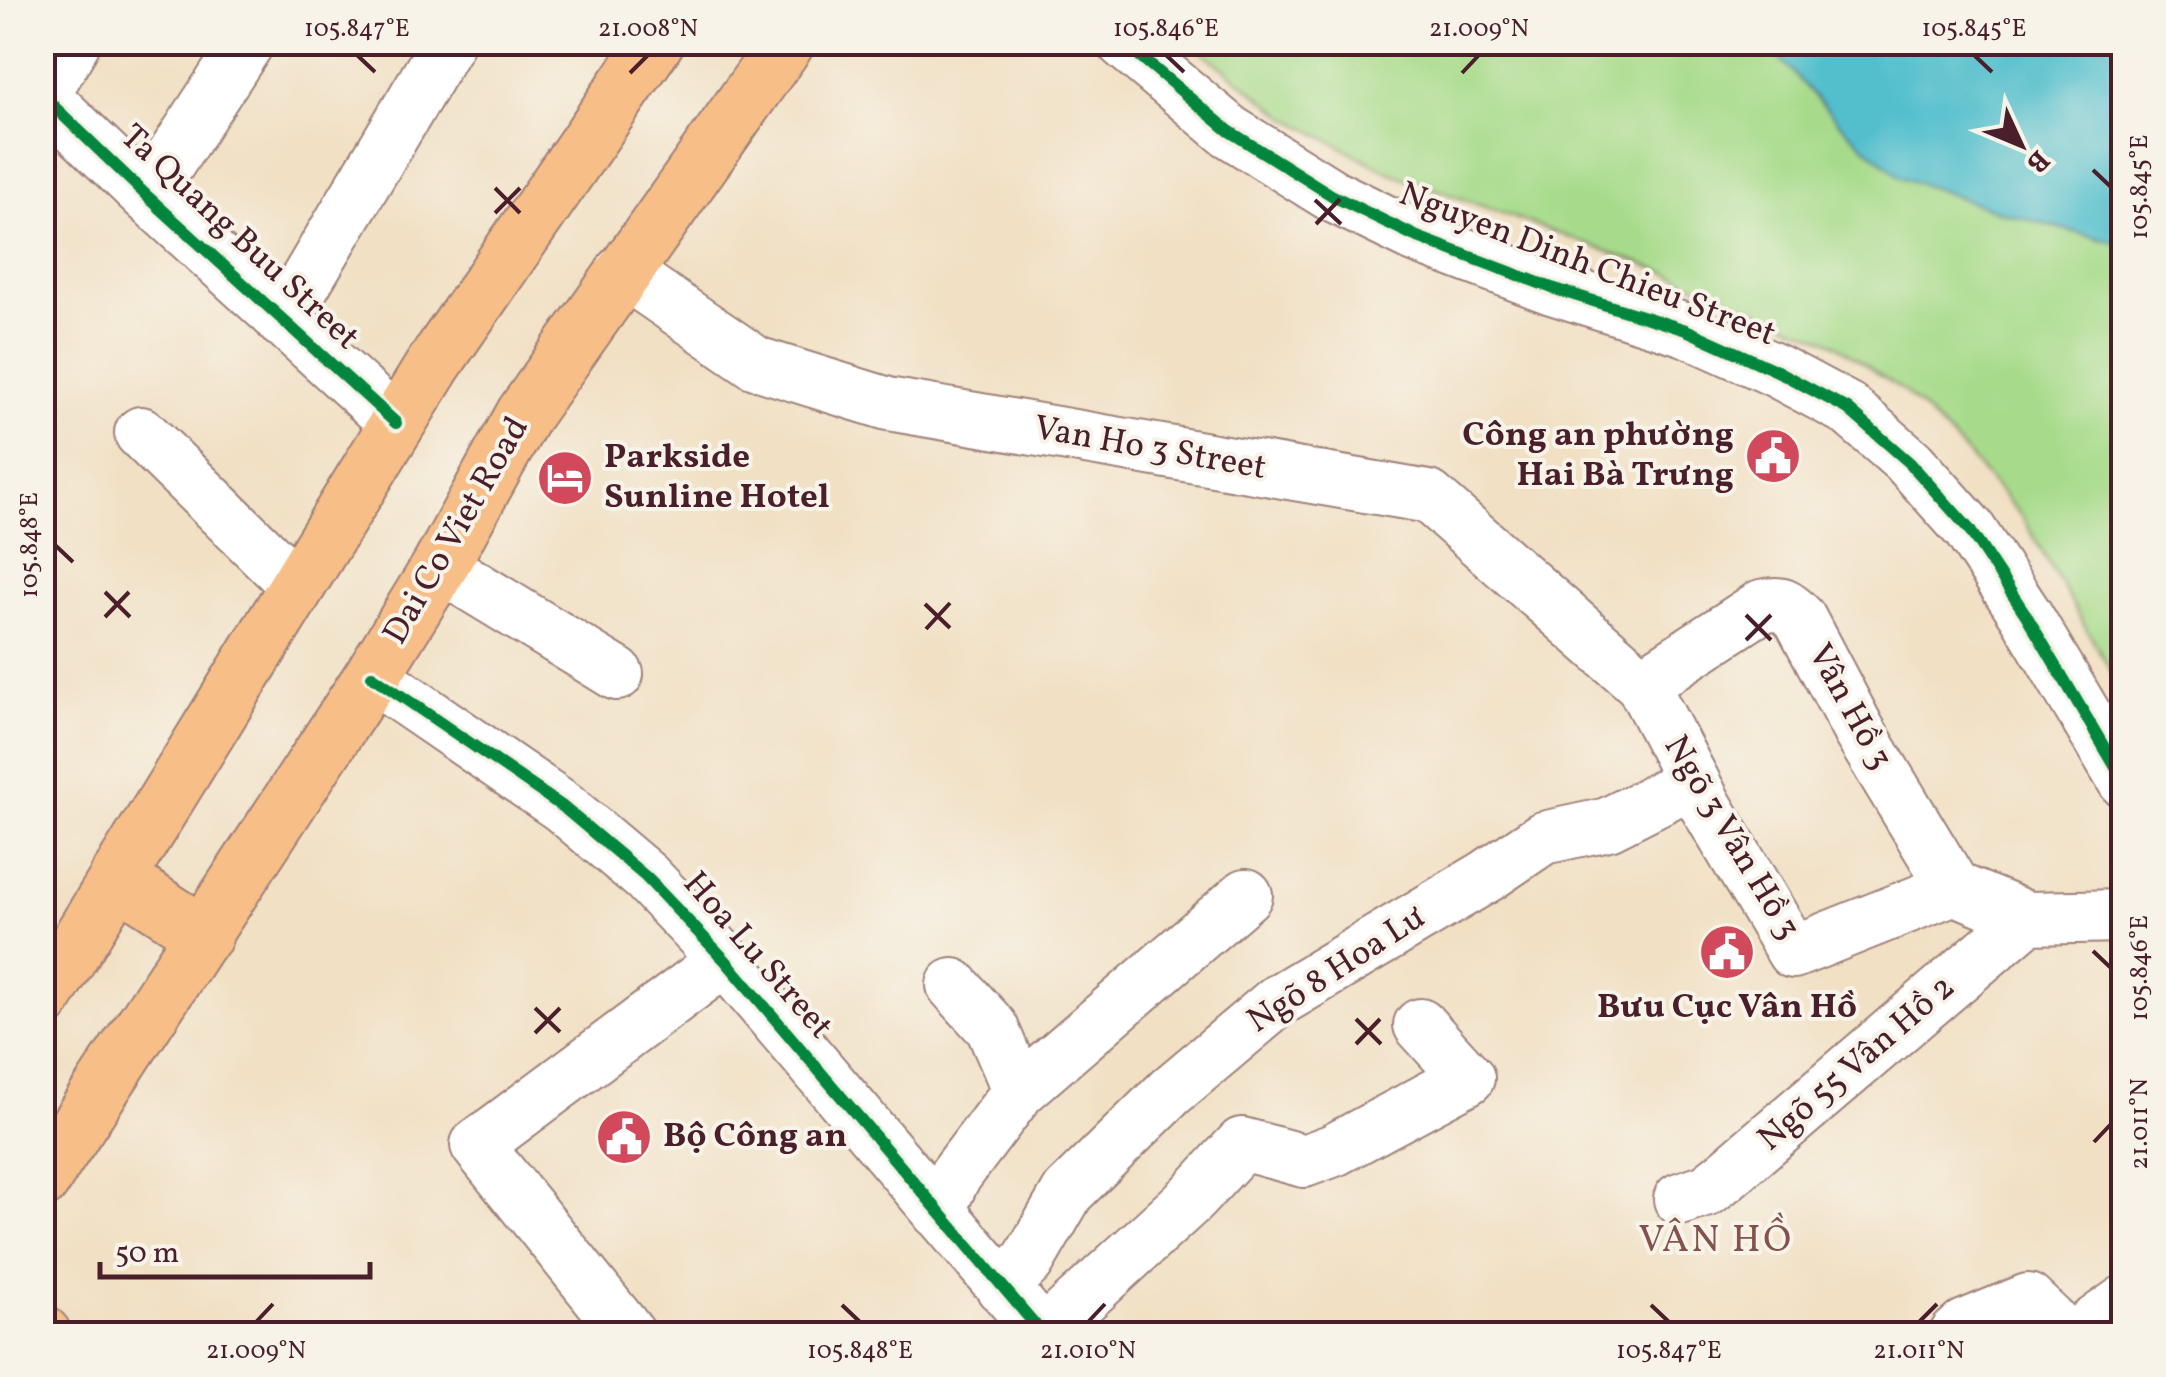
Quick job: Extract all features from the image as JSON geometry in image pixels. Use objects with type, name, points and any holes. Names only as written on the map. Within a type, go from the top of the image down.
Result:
[{"type":"main road","points":[[42,1001],[396,423],[656,42]]},
{"type":"main road","name":"Dai Co Viet Road","points":[[42,1180],[372,676],[440,566],[524,414],[787,42]]},
{"type":"main road","points":[[117,878],[205,935]]},
{"type":"street","points":[[42,95],[74,42]]},
{"type":"street","points":[[142,192],[227,42]]},
{"type":"street","points":[[142,192],[248,42]]},
{"type":"street","points":[[282,321],[448,42]]},
{"type":"street","name":"Nguyen Dinh Chieu Street","points":[[1123,42],[1228,132],[1349,204],[1415,236],[1552,288],[1686,330],[1777,370],[1848,409],[1910,463],[1969,529],[2026,615],[2124,781]]},
{"type":"street","name":"Ta Quang Buu Street","points":[[42,95],[142,192],[396,423]]},
{"type":"street","name":"Van Ho 3 Street","points":[[622,271],[756,363],[888,404],[1429,497],[1642,684]]},
{"type":"street","points":[[141,433],[298,586]]},
{"type":"street","points":[[440,566],[617,674]]},
{"type":"street","name":"Vân Hồ 3","points":[[1642,684],[1762,606],[1776,602],[1788,606],[1800,619],[1860,731],[1954,888]]},
{"type":"street","name":"Hoa Lu Street","points":[[372,676],[563,807],[646,876],[725,960],[1044,1334]]},
{"type":"street","name":"Ngõ 3 Vân Hồ 3","points":[[1642,684],[1693,782],[1793,952],[1954,888]]},
{"type":"street","name":"Ngõ 8 Hoa Lư","points":[[1002,1287],[1028,1261],[1068,1192],[1170,1091],[1279,1000],[1487,876],[1543,838],[1608,824],[1693,782]]},
{"type":"street","points":[[1954,888],[2027,918],[2124,916]]},
{"type":"street","points":[[938,1212],[954,1177],[1019,1090],[1246,895]]},
{"type":"street","name":"Ngõ 55 Vân Hồ 2","points":[[1680,1200],[1707,1190],[1725,1176],[2027,918]]},
{"type":"street","points":[[629,1334],[477,1145],[725,960]]},
{"type":"street","points":[[953,985],[992,1028],[1019,1090]]},
{"type":"street","points":[[1044,1334],[1192,1198],[1242,1144],[1304,1161],[1334,1150],[1468,1078],[1420,1025]]},
{"type":"street","points":[[2079,1334],[2124,1302]]},
{"type":"street","points":[[1956,1334],[1965,1326],[2046,1317]]},
{"type":"green space","points":[[1191,43],[2123,43],[2123,692],[2022,517],[1960,446],[1906,393],[1833,342],[1662,271],[1388,172],[1286,117]]},
{"type":"water","points":[[1766,43],[2123,43],[2123,245],[2001,212],[1900,177],[1843,127]]},
{"type":"cycle path","points":[[1123,42],[1229,131],[1333,196],[1415,236],[1552,288],[1686,330],[1777,371],[1848,409],[1910,463],[1969,529],[2026,615],[2124,781]]},
{"type":"cycle path","points":[[42,95],[396,423]]},
{"type":"cycle path","points":[[372,676],[563,807],[646,877],[725,960],[1043,1334]]},
{"type":"place","name":"Công an phường Hai Bà Trưng","points":[[1773,456]]},
{"type":"place","name":"Parkside Sunline Hotel","points":[[565,478]]},
{"type":"place","name":"Bưu Cục Vân Hồ","points":[[1727,952]]},
{"type":"place","name":"Bộ Công an","points":[[624,1137]]},
{"type":"district","name":"VÂN HỒ","points":[[1716,1241]]}]
